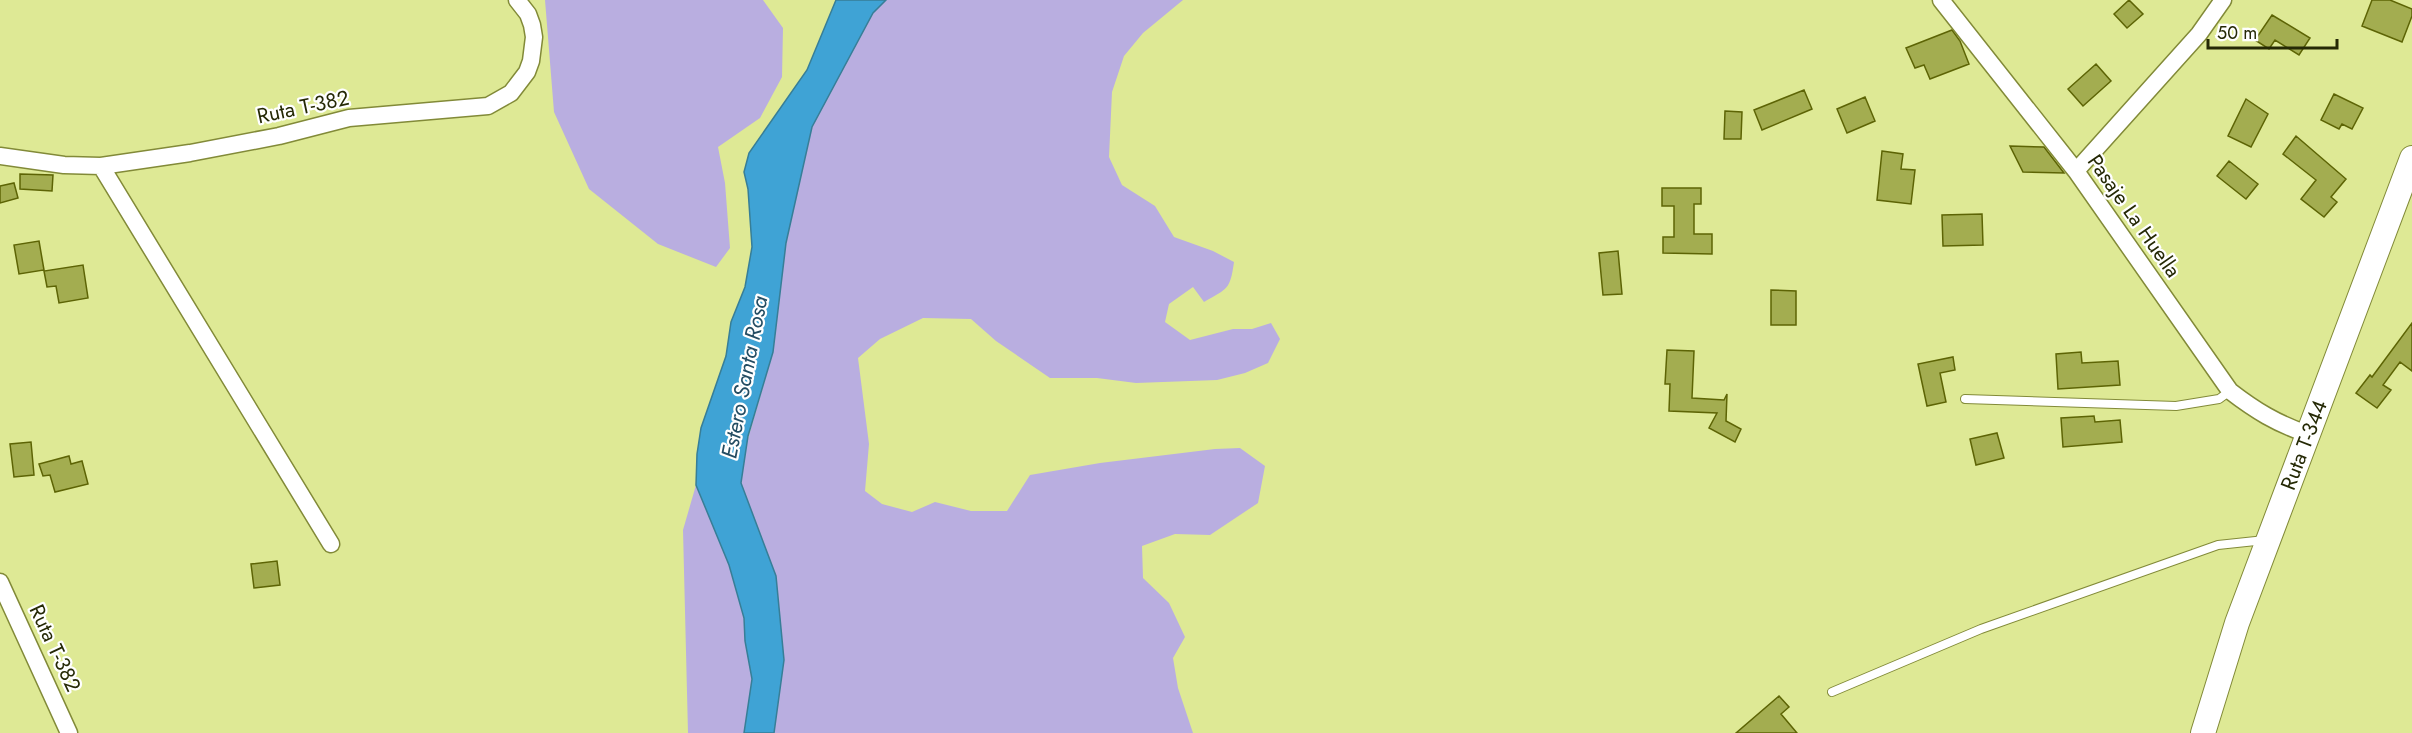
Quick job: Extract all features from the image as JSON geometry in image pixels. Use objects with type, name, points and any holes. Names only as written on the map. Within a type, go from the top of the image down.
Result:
[{"type":"main road","name":"Ruta T-344","points":[[2203,733],[2237,623],[2412,159]]},
{"type":"street","name":"Ruta T-382","points":[[0,156],[64,165],[101,166],[190,153],[279,136],[349,118],[488,106],[511,93],[520,83],[531,61],[534,37],[532,26],[528,14],[517,0]]},
{"type":"street","name":"Pasaje La Huella","points":[[1941,0],[2076,171],[2230,391],[2276,423],[2307,434]]},
{"type":"street","points":[[2076,171],[2199,34],[2223,0]]},
{"type":"street","points":[[101,166],[331,544]]},
{"type":"street","name":"Ruta T-382","points":[[0,582],[69,733]]},
{"type":"lane","points":[[1965,399],[2176,406],[2219,399],[2230,391]]},
{"type":"lane","points":[[1832,692],[1980,629],[2218,545],[2269,539]]},
{"type":"shaded area","points":[[545,0],[763,0],[783,28],[782,77],[760,118],[718,147],[725,183],[730,248],[716,267],[658,244],[589,189],[554,112]]},
{"type":"shaded area","points":[[886,0],[1183,0],[1143,33],[1124,56],[1112,92],[1109,157],[1122,185],[1155,206],[1174,237],[1213,251],[1234,262],[1231,278],[1223,291],[1204,302],[1193,287],[1169,304],[1165,322],[1190,340],[1233,329],[1252,329],[1271,323],[1280,339],[1268,363],[1245,373],[1217,380],[1136,383],[1097,378],[1050,378],[996,341],[971,319],[923,318],[880,339],[858,358],[869,444],[865,491],[882,504],[912,512],[935,502],[971,511],[1007,511],[1030,475],[1100,463],[1240,448],[1265,466],[1258,503],[1210,535],[1175,534],[1142,546],[1143,578],[1169,603],[1185,637],[1173,658],[1178,688],[1193,733],[774,733],[784,660],[776,576],[741,483],[747,442],[773,352],[786,243],[812,127],[873,13]]},
{"type":"shaded area","points":[[696,485],[729,565],[744,618],[745,641],[752,679],[744,733],[688,733],[683,530]]},
{"type":"water","name":"Estero Santa Rosa","points":[[836,0],[886,0],[873,13],[812,127],[786,243],[773,352],[748,436],[741,483],[776,576],[784,660],[774,733],[744,733],[752,679],[745,641],[744,618],[729,565],[696,485],[697,454],[701,428],[726,356],[731,322],[745,287],[752,247],[748,189],[744,172],[749,153],[807,70]]},
{"type":"building","points":[[2129,0],[2143,14],[2127,28],[2114,14]]},
{"type":"building","points":[[2372,0],[2390,0],[2412,9],[2412,16],[2402,42],[2362,26]]},
{"type":"building","points":[[2272,15],[2310,38],[2299,55],[2275,40],[2269,49],[2255,40]]},
{"type":"building","points":[[1952,30],[1960,41],[1969,64],[1930,79],[1924,65],[1915,68],[1906,48]]},
{"type":"building","points":[[2096,64],[2111,81],[2083,106],[2068,89]]},
{"type":"building","points":[[1804,90],[1812,109],[1762,130],[1754,110]]},
{"type":"building","points":[[2334,94],[2363,108],[2352,129],[2342,124],[2339,129],[2321,120]]},
{"type":"building","points":[[1865,97],[1875,121],[1847,133],[1837,109]]},
{"type":"building","points":[[2246,99],[2268,114],[2251,147],[2228,136]]},
{"type":"building","points":[[1725,111],[1742,112],[1741,139],[1724,139]]},
{"type":"building","points":[[2296,136],[2346,179],[2331,197],[2337,202],[2324,217],[2301,199],[2316,180],[2283,154]]},
{"type":"building","points":[[2010,146],[2044,147],[2064,173],[2023,172]]},
{"type":"building","points":[[1882,151],[1903,154],[1901,169],[1915,170],[1911,204],[1877,200]]},
{"type":"building","points":[[2229,161],[2258,184],[2246,199],[2217,176]]},
{"type":"building","points":[[20,174],[53,175],[52,191],[20,189]]},
{"type":"building","points":[[14,183],[18,198],[0,203],[0,186]]},
{"type":"building","points":[[1662,188],[1701,188],[1701,204],[1694,204],[1694,234],[1712,234],[1712,254],[1663,253],[1663,237],[1674,237],[1674,206],[1662,206]]},
{"type":"building","points":[[1982,214],[1983,245],[1943,246],[1942,215]]},
{"type":"building","points":[[39,241],[44,270],[19,274],[14,245]]},
{"type":"building","points":[[1618,251],[1622,294],[1603,295],[1599,253]]},
{"type":"building","points":[[83,265],[88,298],[59,303],[56,286],[47,287],[44,271]]},
{"type":"building","points":[[1771,290],[1796,291],[1796,325],[1771,325]]},
{"type":"building","points":[[2412,323],[2412,371],[2400,362],[2383,385],[2391,390],[2377,408],[2356,393],[2370,375],[2372,377]]},
{"type":"building","points":[[1667,350],[1694,351],[1692,398],[1724,400],[1727,394],[1726,421],[1741,429],[1735,442],[1709,428],[1717,413],[1669,411],[1670,384],[1665,384]]},
{"type":"building","points":[[2081,352],[2082,363],[2118,361],[2120,385],[2058,389],[2056,354]]},
{"type":"building","points":[[1953,357],[1955,370],[1940,373],[1946,402],[1927,406],[1918,364]]},
{"type":"building","points":[[2094,416],[2095,422],[2120,420],[2122,442],[2063,447],[2061,418]]},
{"type":"building","points":[[1997,433],[2004,458],[1976,465],[1970,439]]},
{"type":"building","points":[[31,442],[34,475],[14,477],[10,444]]},
{"type":"building","points":[[69,456],[71,464],[82,461],[88,484],[55,492],[50,475],[43,476],[39,464]]},
{"type":"building","points":[[277,561],[280,585],[254,588],[251,564]]},
{"type":"building","points":[[1779,696],[1789,707],[1781,714],[1797,733],[1736,733]]}]
